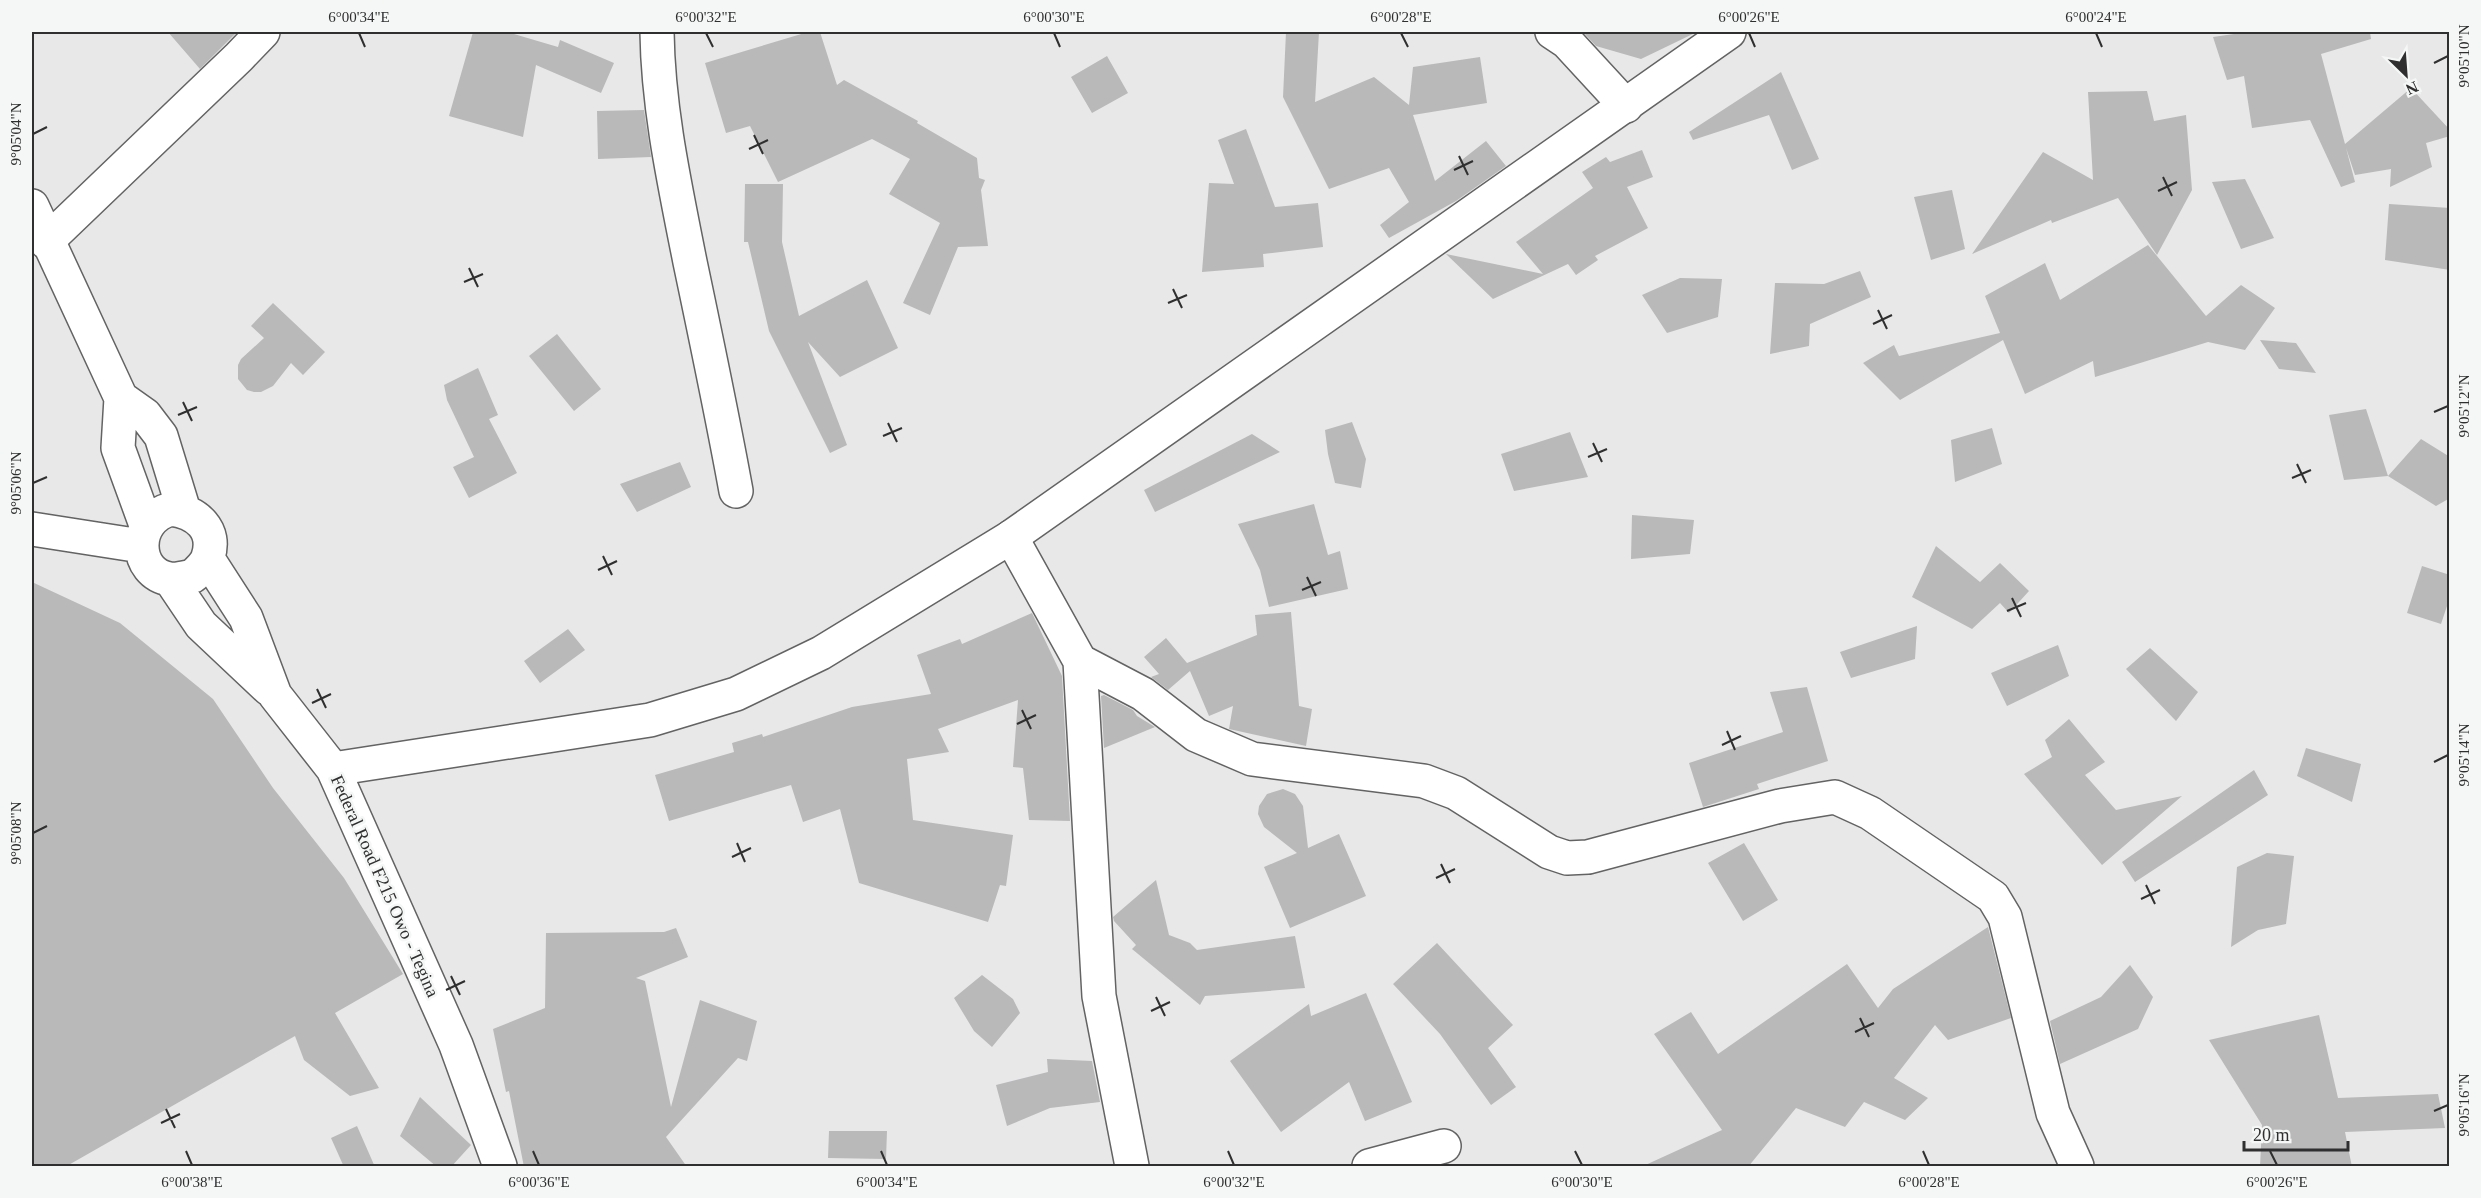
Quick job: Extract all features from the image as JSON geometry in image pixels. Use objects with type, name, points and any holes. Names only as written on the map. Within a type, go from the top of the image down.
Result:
[{"type":"main road","points":[[46,242],[263,32]]},
{"type":"main road","points":[[657,32],[657,66],[672,174],[736,491]]},
{"type":"main road","points":[[1552,32],[1567,42],[1626,105]]},
{"type":"main road","points":[[333,769],[650,720],[736,694],[821,653],[1011,537],[1730,32]]},
{"type":"main road","points":[[32,207],[46,242],[121,398],[145,415],[161,436],[184,511],[171,509],[159,513],[143,536]]},
{"type":"main road","points":[[121,398],[118,448],[143,536],[145,561],[156,573],[170,579],[194,576],[208,559]]},
{"type":"main road","name":"Federal Road F215 Owo - Tegina","points":[[184,511],[202,521],[210,539],[208,559],[246,618],[275,695],[333,769],[456,1045],[500,1167]]},
{"type":"main road","points":[[32,529],[143,536]]},
{"type":"main road","points":[[1011,537],[1080,661],[1099,996],[1132,1167]]},
{"type":"main road","points":[[170,579],[201,625],[275,695]]},
{"type":"main road","points":[[1080,661],[1143,693],[1196,735],[1251,759],[1424,781],[1456,793],[1549,852],[1567,858],[1588,857],[1780,806],[1835,797],[1870,813],[1993,897],[2005,917],[2053,1113],[2078,1167]]},
{"type":"main road","points":[[1370,1167],[1444,1146]]},
{"type":"building","points":[[168,32],[237,32],[200,69]]},
{"type":"building","points":[[473,32],[507,32],[558,47],[560,40],[614,63],[601,93],[536,65],[523,137],[449,116]]},
{"type":"building","points":[[808,32],[820,32],[837,85],[844,80],[918,121],[917,123],[977,158],[979,178],[985,180],[981,190],[988,246],[958,247],[930,315],[903,303],[940,223],[889,194],[910,159],[872,139],[778,182],[750,126],[726,133],[705,63]]},
{"type":"building","points":[[1286,32],[1319,32],[1315,102],[1374,77],[1409,105],[1413,67],[1480,57],[1487,103],[1413,115],[1435,181],[1486,141],[1506,166],[1456,201],[1389,238],[1380,225],[1409,202],[1389,168],[1329,189],[1283,97]]},
{"type":"building","points":[[1583,32],[1697,32],[1641,59],[1596,46]]},
{"type":"building","points":[[2248,32],[2370,32],[2371,39],[2321,54],[2345,144],[2411,88],[2450,130],[2450,136],[2426,143],[2432,167],[2390,187],[2391,169],[2355,175],[2346,148],[2355,182],[2341,187],[2310,120],[2252,128],[2244,76],[2227,80],[2213,37]]},
{"type":"building","points":[[1107,56],[1128,93],[1092,113],[1071,77]]},
{"type":"building","points":[[1781,72],[1819,159],[1792,170],[1769,115],[1693,140],[1689,132]]},
{"type":"building","points":[[2147,91],[2154,121],[2186,115],[2192,190],[2157,255],[2118,198],[2052,223],[2051,220],[1972,254],[2043,152],[2093,180],[2088,92]]},
{"type":"building","points":[[644,110],[651,157],[598,159],[597,111]]},
{"type":"building","points":[[1246,129],[1275,207],[1318,203],[1323,247],[1263,254],[1264,267],[1202,272],[1209,183],[1234,184],[1218,140]]},
{"type":"building","points":[[1642,150],[1653,177],[1627,187],[1648,228],[1595,256],[1598,260],[1576,275],[1568,264],[1493,299],[1446,254],[1543,274],[1516,242],[1593,188],[1582,172],[1606,157],[1610,162]]},
{"type":"building","points":[[2245,179],[2274,238],[2241,249],[2212,182]]},
{"type":"building","points":[[745,184],[783,184],[782,242],[799,316],[867,280],[898,348],[840,377],[808,342],[847,445],[830,453],[769,331],[748,242],[744,242]]},
{"type":"building","points":[[1952,190],[1965,249],[1931,260],[1914,197]]},
{"type":"building","points":[[2389,204],[2450,208],[2450,270],[2385,260]]},
{"type":"building","points":[[2148,245],[2206,316],[2241,285],[2275,308],[2245,350],[2208,342],[2095,377],[2093,361],[2025,394],[2003,340],[1900,400],[1863,363],[1894,345],[1899,356],[2000,333],[1985,296],[2045,263],[2060,300]]},
{"type":"building","points":[[1860,271],[1871,297],[1810,324],[1809,346],[1770,354],[1775,283],[1824,284]]},
{"type":"building","points":[[1680,278],[1722,279],[1718,317],[1667,333],[1642,295]]},
{"type":"building","points":[[273,303],[325,352],[303,375],[291,363],[273,386],[261,392],[254,392],[247,390],[238,379],[238,365],[241,359],[264,338],[251,326]]},
{"type":"building","points":[[557,334],[601,389],[574,411],[529,356]]},
{"type":"building","points":[[2260,340],[2296,343],[2316,373],[2279,369]]},
{"type":"building","points":[[478,368],[498,415],[489,419],[517,473],[469,498],[453,467],[474,457],[447,400],[444,385]]},
{"type":"building","points":[[2366,409],[2388,476],[2344,480],[2329,415]]},
{"type":"building","points":[[1352,422],[1366,459],[1361,488],[1335,483],[1328,454],[1325,430]]},
{"type":"building","points":[[1992,428],[2002,464],[1955,482],[1951,440]]},
{"type":"building","points":[[1570,432],[1588,477],[1514,491],[1501,454]]},
{"type":"building","points":[[1252,434],[1280,452],[1155,512],[1144,490]]},
{"type":"building","points":[[2421,439],[2450,457],[2450,498],[2436,506],[2388,476]]},
{"type":"building","points":[[680,462],[691,487],[637,512],[620,484]]},
{"type":"building","points":[[1314,504],[1328,555],[1340,551],[1348,589],[1269,607],[1260,570],[1238,524]]},
{"type":"building","points":[[1632,515],[1694,520],[1690,554],[1631,559]]},
{"type":"building","points":[[1936,546],[1980,582],[2000,563],[2029,591],[2009,613],[2000,603],[1972,629],[1912,597]]},
{"type":"building","points":[[2422,566],[2450,575],[2450,597],[2441,624],[2407,613]]},
{"type":"building","points":[[32,582],[120,623],[213,699],[273,788],[344,878],[403,974],[335,1013],[379,1088],[350,1096],[304,1060],[295,1036],[65,1167],[32,1167]]},
{"type":"building","points":[[1291,612],[1299,706],[1312,709],[1306,746],[1229,729],[1233,706],[1209,716],[1190,671],[1168,690],[1151,677],[1159,674],[1144,657],[1166,638],[1187,663],[1257,635],[1255,615]]},
{"type":"building","points":[[1032,613],[1062,676],[1070,821],[1029,820],[1023,768],[1013,767],[1018,700],[938,729],[949,752],[907,759],[913,820],[1013,835],[1006,886],[1000,885],[988,922],[859,883],[840,809],[803,822],[791,785],[669,821],[655,775],[734,752],[732,743],[762,734],[763,737],[852,707],[931,694],[917,655],[960,639],[962,644]]},
{"type":"building","points":[[1917,626],[1915,659],[1851,678],[1840,652]]},
{"type":"building","points":[[568,629],[585,650],[540,683],[524,661]]},
{"type":"building","points":[[2058,645],[2069,676],[2007,706],[1991,673]]},
{"type":"building","points":[[2150,648],[2198,692],[2176,721],[2126,669]]},
{"type":"building","points":[[1807,687],[1828,761],[1757,784],[1759,789],[1703,807],[1689,763],[1783,732],[1770,692]]},
{"type":"building","points":[[1104,695],[1133,710],[1137,716],[1155,727],[1104,748],[1101,696]]},
{"type":"building","points":[[2069,719],[2105,762],[2085,775],[2116,810],[2182,796],[2102,865],[2024,774],[2052,757],[2045,740]]},
{"type":"building","points":[[2306,748],[2361,764],[2352,802],[2297,776]]},
{"type":"building","points":[[2254,770],[2268,795],[2135,882],[2122,862]]},
{"type":"building","points":[[1283,789],[1295,794],[1303,806],[1308,848],[1339,834],[1366,896],[1290,928],[1264,867],[1297,853],[1264,827],[1258,814],[1259,806],[1267,794]]},
{"type":"building","points":[[1744,843],[1778,900],[1743,921],[1708,863]]},
{"type":"building","points":[[2267,853],[2294,856],[2286,924],[2258,930],[2231,947],[2237,867]]},
{"type":"building","points":[[1156,880],[1169,935],[1190,943],[1197,950],[1295,936],[1305,988],[1205,996],[1200,1005],[1132,949],[1136,945],[1114,921],[1113,917]]},
{"type":"building","points":[[1988,927],[2011,1018],[1948,1040],[1935,1025],[1894,1078],[1928,1098],[1905,1120],[1864,1102],[1845,1127],[1796,1108],[1748,1167],[1641,1167],[1722,1130],[1654,1034],[1691,1012],[1718,1054],[1847,964],[1878,1008],[1893,989]]},
{"type":"building","points":[[676,928],[688,957],[636,978],[645,981],[671,1107],[700,1000],[757,1021],[747,1061],[738,1058],[666,1137],[687,1167],[524,1167],[509,1091],[506,1092],[493,1029],[545,1008],[546,933],[664,932]]},
{"type":"building","points":[[1437,943],[1513,1025],[1488,1048],[1516,1087],[1491,1105],[1440,1034],[1393,984]]},
{"type":"building","points":[[2130,965],[2153,997],[2138,1029],[2060,1064],[2050,1021],[2101,997]]},
{"type":"building","points":[[982,975],[1013,999],[1020,1013],[992,1047],[974,1031],[954,998]]},
{"type":"building","points":[[1366,993],[1412,1102],[1365,1121],[1349,1082],[1281,1132],[1230,1061],[1309,1004],[1311,1016]]},
{"type":"building","points":[[2319,1015],[2338,1098],[2438,1094],[2445,1128],[2345,1132],[2352,1167],[2260,1167],[2262,1125],[2209,1040]]},
{"type":"building","points":[[1047,1059],[1092,1061],[1100,1102],[1050,1108],[1007,1126],[996,1085],[1048,1072]]},
{"type":"building","points":[[420,1097],[471,1145],[451,1167],[437,1167],[400,1136]]},
{"type":"building","points":[[357,1126],[375,1167],[344,1167],[331,1138]]},
{"type":"building","points":[[829,1131],[887,1131],[886,1159],[828,1158]]}]
